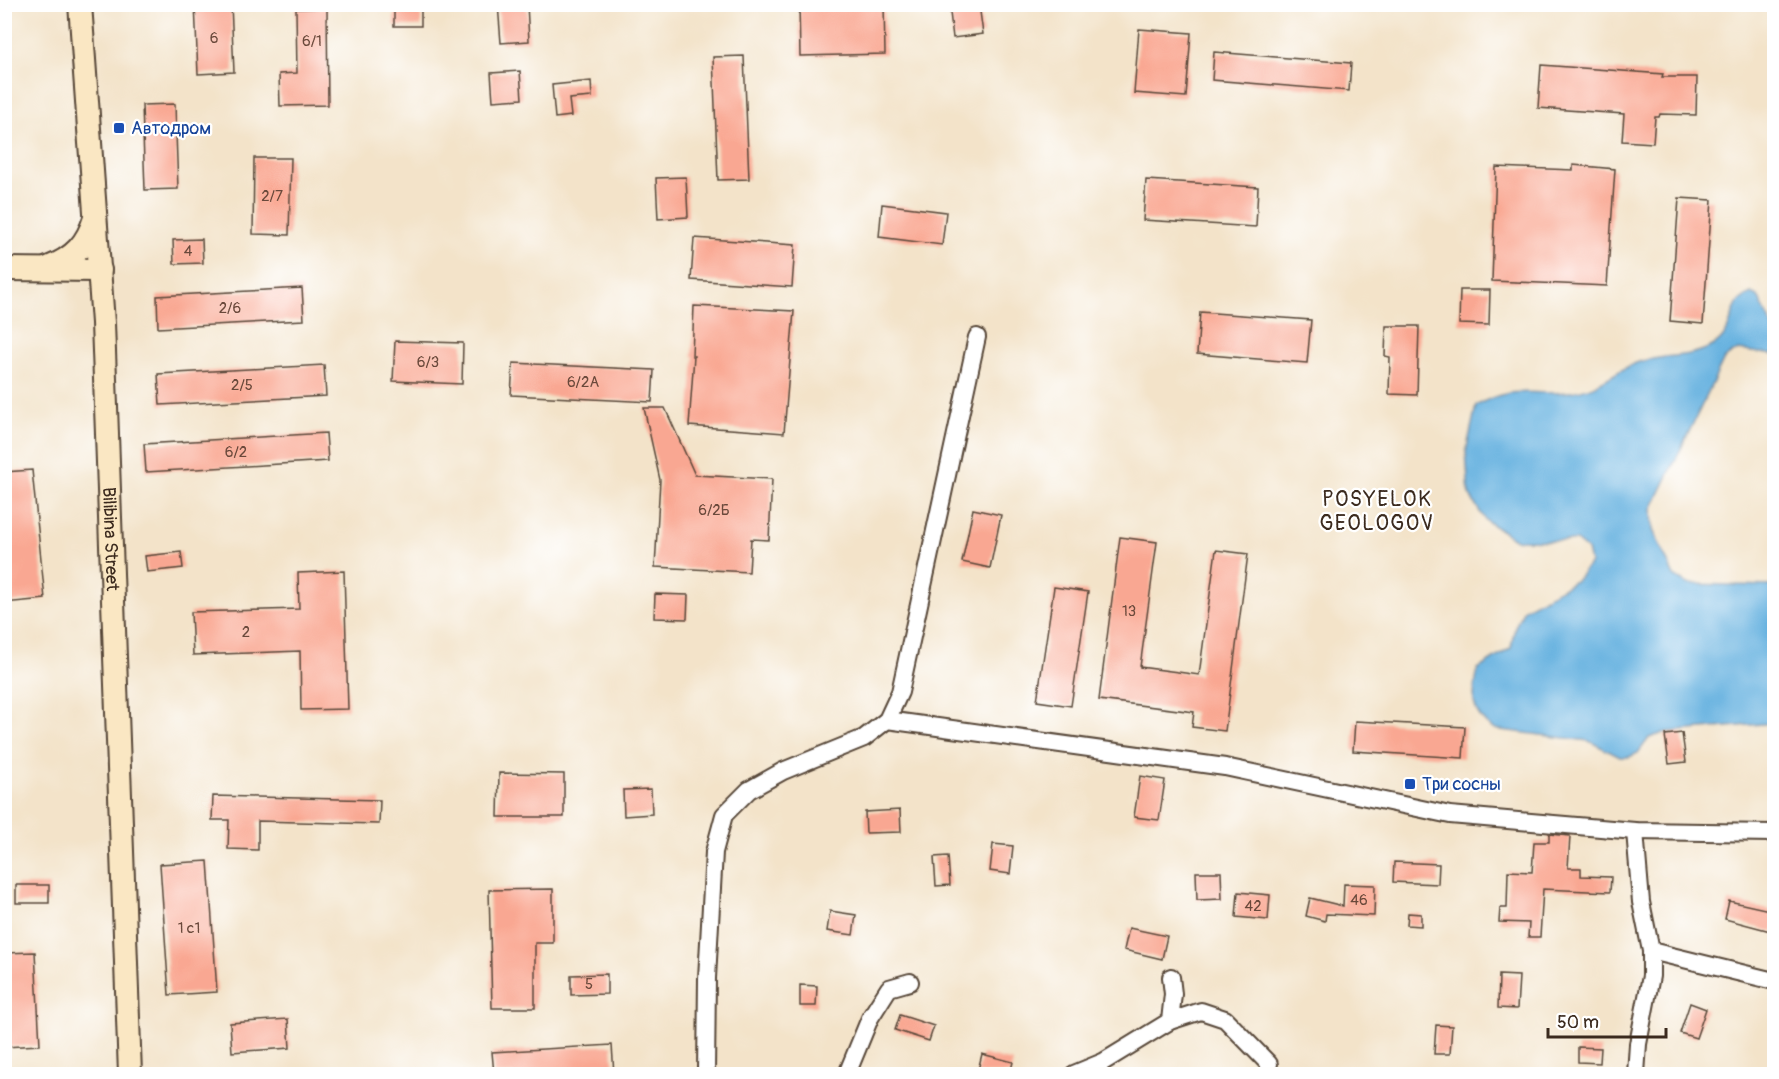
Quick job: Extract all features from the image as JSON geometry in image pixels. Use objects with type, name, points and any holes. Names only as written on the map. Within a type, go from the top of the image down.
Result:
[{"type":"main road","name":"Bilibina Street","points":[[80,4],[103,323],[130,1074]]},
{"type":"main road","points":[[44,270],[78,252],[91,232],[96,216]]},
{"type":"main road","points":[[4,269],[100,270]]},
{"type":"main road","points":[[44,270],[80,286],[103,323]]},
{"type":"street","points":[[706,1074],[707,978],[714,852],[724,815],[749,790],[783,771],[864,738],[887,720],[900,692],[977,338]]},
{"type":"street","points":[[887,720],[1225,767],[1450,815],[1635,831],[1774,833]]},
{"type":"street","points":[[1635,831],[1641,902],[1651,951],[1651,976],[1638,1044],[1635,1074]]},
{"type":"street","points":[[1651,951],[1774,981]]},
{"type":"street","points":[[1170,1021],[1173,994],[1171,977]]},
{"type":"street","points":[[847,1074],[870,1018],[889,988],[910,982]]},
{"type":"street","points":[[1074,1074],[1103,1062],[1170,1021],[1201,1011],[1225,1019],[1269,1064]]},
{"type":"water","points":[[1751,293],[1758,296],[1774,331],[1774,355],[1738,350],[1724,359],[1652,509],[1653,530],[1674,576],[1687,584],[1774,586],[1774,723],[1667,732],[1649,738],[1638,753],[1629,757],[1620,757],[1589,741],[1493,729],[1479,716],[1474,702],[1478,669],[1511,648],[1515,627],[1524,609],[1577,580],[1590,563],[1587,550],[1576,541],[1516,540],[1485,520],[1469,494],[1466,452],[1476,406],[1488,399],[1511,393],[1556,393],[1589,388],[1636,363],[1707,349],[1721,340],[1737,304]]},
{"type":"building","points":[[195,4],[231,4],[234,72],[198,74]]},
{"type":"building","points":[[421,4],[421,26],[394,26],[394,5]]},
{"type":"building","points":[[498,4],[527,4],[529,41],[501,43]]},
{"type":"building","points":[[799,4],[884,4],[885,54],[800,56]]},
{"type":"building","points":[[949,4],[979,4],[983,34],[953,38]]},
{"type":"building","points":[[327,8],[328,105],[280,106],[279,74],[297,73],[296,9]]},
{"type":"building","points":[[1139,29],[1191,33],[1186,97],[1134,93]]},
{"type":"building","points":[[1214,52],[1351,63],[1349,91],[1212,80]]},
{"type":"building","points":[[744,56],[749,179],[718,180],[713,57]]},
{"type":"building","points":[[1541,65],[1663,74],[1662,77],[1697,77],[1696,115],[1660,114],[1659,117],[1655,117],[1653,143],[1622,141],[1624,114],[1538,108]]},
{"type":"building","points":[[520,71],[522,99],[493,101],[491,73]]},
{"type":"building","points":[[591,81],[592,97],[569,99],[571,116],[555,118],[552,85]]},
{"type":"building","points":[[175,104],[178,189],[145,190],[142,105]]},
{"type":"building","points":[[254,158],[291,158],[289,235],[253,234]]},
{"type":"building","points":[[1573,165],[1615,169],[1607,286],[1492,281],[1496,167],[1573,170]]},
{"type":"building","points":[[686,177],[688,217],[658,219],[656,178]]},
{"type":"building","points":[[1146,180],[1258,187],[1256,227],[1143,220]]},
{"type":"building","points":[[1679,198],[1712,200],[1703,324],[1670,321]]},
{"type":"building","points":[[882,204],[946,212],[942,245],[879,237]]},
{"type":"building","points":[[694,238],[795,245],[792,287],[691,280]]},
{"type":"building","points":[[202,239],[203,263],[174,264],[173,240]]},
{"type":"building","points":[[302,288],[304,320],[158,328],[157,296]]},
{"type":"building","points":[[1460,290],[1490,290],[1489,325],[1459,324]]},
{"type":"building","points":[[694,306],[794,311],[784,433],[689,426],[694,356],[692,356]]},
{"type":"building","points":[[1200,312],[1311,320],[1307,363],[1197,354]]},
{"type":"building","points":[[1386,326],[1419,326],[1417,395],[1389,394],[1390,357],[1385,356]]},
{"type":"building","points":[[395,341],[463,343],[462,384],[393,381]]},
{"type":"building","points":[[513,363],[654,370],[652,402],[511,395]]},
{"type":"building","points":[[324,365],[326,396],[160,405],[158,374]]},
{"type":"building","points":[[644,408],[665,408],[695,475],[772,479],[769,540],[751,539],[749,572],[655,567],[660,480]]},
{"type":"building","points":[[326,433],[328,461],[146,472],[144,444]]},
{"type":"building","points":[[32,470],[45,599],[4,603],[4,472]]},
{"type":"building","points":[[973,509],[1001,515],[990,568],[962,562]]},
{"type":"building","points":[[1120,537],[1157,542],[1140,667],[1199,675],[1216,550],[1248,554],[1225,731],[1192,727],[1194,712],[1099,700]]},
{"type":"building","points":[[181,552],[183,568],[147,572],[145,556]]},
{"type":"building","points":[[344,571],[348,709],[301,710],[300,651],[193,655],[191,612],[299,609],[298,573]]},
{"type":"building","points":[[1054,587],[1088,592],[1071,706],[1037,701]]},
{"type":"building","points":[[655,594],[688,595],[687,619],[654,618]]},
{"type":"building","points":[[1355,721],[1465,727],[1463,758],[1353,751]]},
{"type":"building","points":[[1682,733],[1686,762],[1669,764],[1665,735]]},
{"type":"building","points":[[499,773],[564,774],[564,817],[498,817]]},
{"type":"building","points":[[1140,776],[1165,780],[1159,820],[1134,817]]},
{"type":"building","points":[[651,789],[652,814],[624,816],[623,790]]},
{"type":"building","points":[[213,796],[380,800],[379,824],[258,821],[258,850],[228,849],[229,820],[212,820]]},
{"type":"building","points":[[900,810],[901,832],[866,833],[865,812]]},
{"type":"building","points":[[1549,834],[1570,836],[1568,868],[1581,868],[1581,876],[1611,877],[1610,892],[1543,889],[1540,937],[1528,937],[1529,923],[1499,922],[1500,908],[1507,908],[1508,871],[1532,872],[1534,842],[1549,842]]},
{"type":"building","points":[[993,844],[1013,846],[1010,874],[990,871]]},
{"type":"building","points":[[948,856],[950,885],[936,886],[934,857]]},
{"type":"building","points":[[208,861],[217,992],[169,995],[160,864]]},
{"type":"building","points":[[1394,862],[1439,864],[1438,884],[1393,882]]},
{"type":"building","points":[[1196,872],[1221,872],[1222,899],[1197,900]]},
{"type":"building","points":[[1344,884],[1375,885],[1374,916],[1326,914],[1325,921],[1306,916],[1310,898],[1343,906]]},
{"type":"building","points":[[16,885],[49,885],[49,903],[16,903]]},
{"type":"building","points":[[553,889],[553,943],[535,943],[535,1008],[492,1008],[489,890]]},
{"type":"building","points":[[1238,892],[1270,895],[1268,920],[1236,917]]},
{"type":"building","points":[[1729,901],[1774,911],[1774,932],[1725,919]]},
{"type":"building","points":[[830,911],[856,915],[853,935],[827,931]]},
{"type":"building","points":[[1408,913],[1421,914],[1421,926],[1407,925]]},
{"type":"building","points":[[1129,928],[1167,936],[1162,959],[1124,950]]},
{"type":"building","points":[[35,952],[40,1045],[4,1047],[4,953]]},
{"type":"building","points":[[607,974],[607,994],[571,995],[571,975]]},
{"type":"building","points":[[1499,975],[1519,976],[1517,1009],[1498,1008]]},
{"type":"building","points":[[800,985],[817,986],[816,1006],[800,1006]]},
{"type":"building","points":[[1690,1003],[1706,1009],[1696,1038],[1680,1033]]},
{"type":"building","points":[[900,1015],[934,1026],[929,1041],[895,1030]]},
{"type":"building","points":[[288,1019],[290,1048],[232,1052],[230,1023]]},
{"type":"building","points":[[1436,1025],[1452,1026],[1450,1054],[1434,1054]]},
{"type":"building","points":[[612,1045],[614,1074],[494,1074],[492,1052]]},
{"type":"building","points":[[1578,1047],[1601,1048],[1600,1063],[1578,1062]]},
{"type":"building","points":[[982,1054],[1013,1062],[1010,1074],[977,1074]]},
{"type":"place","name":"Автодром","points":[[119,128]]},
{"type":"place","name":"Три сосны","points":[[1410,784]]},
{"type":"district","name":"POSYELOK GEOLOGOV","points":[[1377,511]]}]
